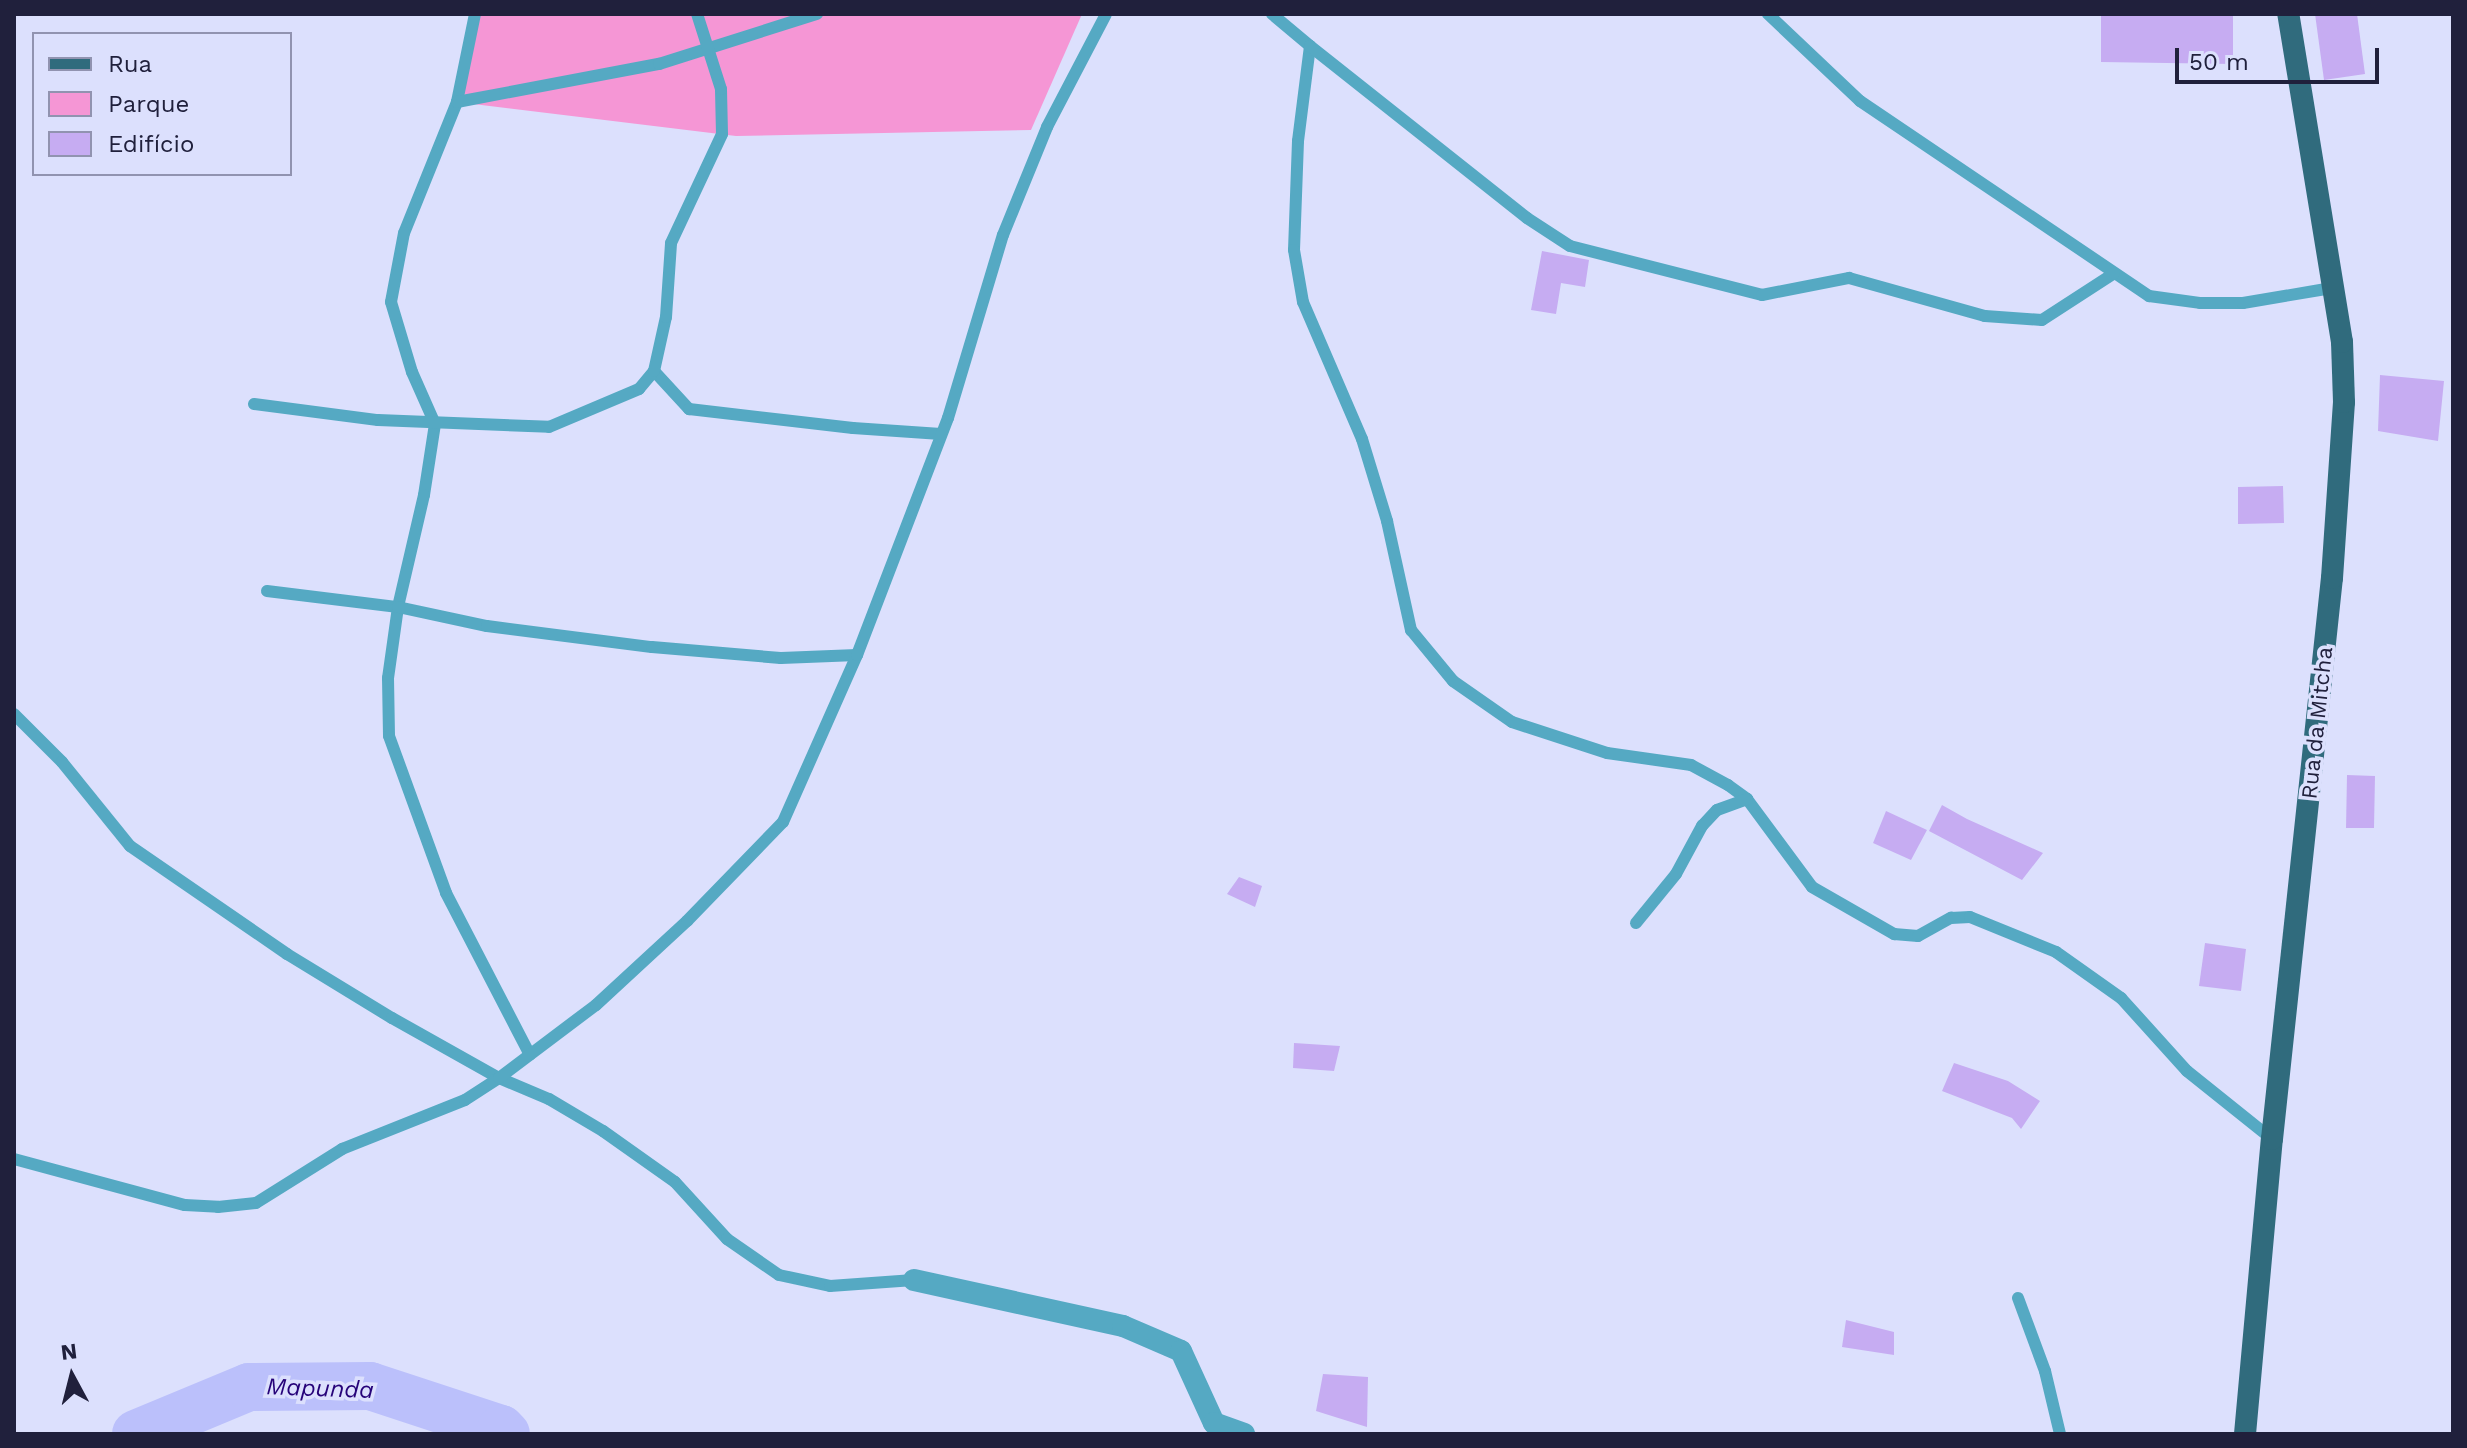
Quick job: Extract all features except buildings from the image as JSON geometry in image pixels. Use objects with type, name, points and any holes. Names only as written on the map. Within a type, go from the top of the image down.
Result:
[{"type":"main road","name":"Rua da Mitcha","points":[[2245,1434],[2272,1139],[2332,578],[2344,402],[2342,342],[2288,14]]},
{"type":"street","points":[[914,1280],[1123,1326],[1181,1351],[1214,1423],[1244,1434]]},
{"type":"lane","points":[[475,14],[457,102],[404,233],[391,302],[412,372],[435,424],[424,495],[398,607],[388,678],[389,736],[446,893],[530,1055]]},
{"type":"lane","points":[[254,404],[435,424],[549,427],[639,389],[654,371],[666,317],[671,243],[722,134],[721,89],[697,14]]},
{"type":"lane","points":[[457,102],[576,82],[709,49],[817,14]]},
{"type":"lane","points":[[14,1159],[185,1205],[218,1207],[256,1203],[342,1149],[465,1100],[499,1078],[619,984],[687,921],[783,822],[857,655],[941,434],[1003,235],[1047,127],[1106,14]]},
{"type":"lane","points":[[1272,14],[1527,218],[1570,246],[1762,295],[1849,278],[1985,316],[2042,320],[2113,274]]},
{"type":"lane","points":[[1768,14],[1860,101],[2149,296],[2200,303],[2243,303],[2332,288]]},
{"type":"lane","points":[[1310,46],[1298,141],[1294,250],[1303,302],[1362,439],[1387,521],[1411,630],[1453,681],[1512,722],[1607,753],[1691,765],[1747,799],[1812,887],[1894,934],[1918,936],[1951,918],[1970,917],[2056,952],[2121,998],[2187,1071],[2272,1139]]},
{"type":"lane","points":[[654,371],[689,409],[853,428],[941,434]]},
{"type":"lane","points":[[267,591],[398,607],[487,626],[652,647],[781,658],[857,655]]},
{"type":"lane","points":[[14,714],[62,762],[130,846],[287,954],[499,1078],[549,1099],[615,1140],[675,1182],[727,1239],[779,1275],[830,1286],[914,1280]]},
{"type":"lane","points":[[1636,923],[1676,874],[1702,826],[1717,810],[1747,799]]},
{"type":"lane","points":[[2018,1298],[2045,1371],[2060,1434]]},
{"type":"green space","points":[[474,14],[1082,14],[1031,130],[736,136],[457,102]]},
{"type":"waterway","name":"Mapunda","points":[[136,1434],[249,1387],[370,1386],[501,1429],[506,1434]]}]
